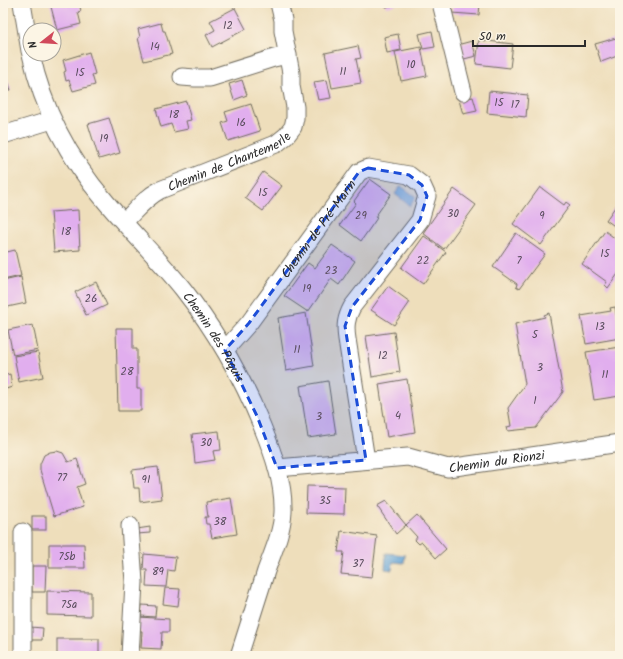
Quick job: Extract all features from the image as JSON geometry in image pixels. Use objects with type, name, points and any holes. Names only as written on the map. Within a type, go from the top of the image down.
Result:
[{"type":"street","name":"Chemin des Pâquis","points":[[22,3],[25,22]]},
{"type":"street","name":"Chemin de Chantemerle","points":[[124,222],[142,202],[160,190],[264,150],[276,144],[286,136],[292,127],[295,118],[295,107],[291,86],[291,72],[283,31],[283,20],[279,3]]},
{"type":"street","points":[[441,3],[463,92]]},
{"type":"street","points":[[182,77],[210,78],[288,55]]},
{"type":"street","name":"Chemin des Pâquis","points":[[32,62],[37,80],[52,120],[80,170],[106,203],[182,288],[202,314],[225,350],[242,381],[258,416],[277,468],[282,491],[283,515],[277,541],[239,656]]},
{"type":"street","points":[[3,135],[52,120]]},
{"type":"street","name":"Chemin de Pré-Marin","points":[[225,350],[249,323],[359,172],[368,168],[409,175],[422,185],[427,196],[420,220],[347,315],[345,326],[366,460]]},
{"type":"street","name":"Chemin du Rionzi","points":[[277,468],[408,457],[448,468],[620,443]]},
{"type":"street","points":[[130,526],[134,582],[130,656]]},
{"type":"street","points":[[23,532],[23,656]]},
{"type":"highlighted area","points":[[368,168],[409,175],[422,185],[427,196],[420,220],[352,307],[345,326],[366,460],[277,468],[257,416],[225,350],[249,323],[359,172]]},
{"type":"water","points":[[401,186],[416,197],[410,206],[395,194]]},
{"type":"water","points":[[386,553],[405,555],[404,563],[393,562],[392,570],[385,569]]},
{"type":"building","points":[[50,3],[79,3],[81,11],[78,12],[81,24],[62,29],[62,22],[55,22]]},
{"type":"building","points":[[385,3],[395,3],[396,5],[386,7]]},
{"type":"building","points":[[453,3],[480,3],[479,15],[452,13]]},
{"type":"building","points":[[235,8],[246,29],[212,47],[206,35],[215,30],[210,21]]},
{"type":"building","points":[[161,23],[172,54],[144,61],[138,38],[140,37],[138,29]]},
{"type":"building","points":[[432,31],[435,47],[423,49],[419,34]]},
{"type":"building","points":[[398,34],[401,50],[387,53],[384,37]]},
{"type":"building","points":[[616,38],[620,49],[620,55],[601,62],[595,44]]},
{"type":"building","points":[[479,40],[513,44],[510,68],[476,64]]},
{"type":"building","points":[[472,41],[476,56],[460,60],[457,45]]},
{"type":"building","points":[[358,46],[361,58],[356,59],[361,83],[332,88],[325,53]]},
{"type":"building","points":[[421,47],[427,76],[401,81],[395,52]]},
{"type":"building","points":[[89,52],[95,74],[92,75],[95,85],[73,91],[69,80],[66,81],[64,72],[66,71],[63,60]]},
{"type":"building","points":[[3,66],[11,90],[3,92]]},
{"type":"building","points":[[242,80],[247,95],[234,100],[229,84]]},
{"type":"building","points":[[327,80],[331,98],[318,100],[314,82]]},
{"type":"building","points":[[489,91],[528,95],[526,117],[487,113]]},
{"type":"building","points":[[473,97],[477,111],[463,114],[459,100]]},
{"type":"building","points":[[186,101],[191,120],[186,121],[188,129],[174,132],[171,124],[161,127],[156,109]]},
{"type":"building","points":[[251,104],[260,131],[228,141],[222,123],[228,121],[225,112]]},
{"type":"building","points":[[109,118],[120,153],[99,159],[88,124]]},
{"type":"building","points":[[263,172],[282,186],[263,211],[245,198]]},
{"type":"building","points":[[370,179],[391,194],[361,241],[340,225],[356,203],[354,201]]},
{"type":"building","points":[[540,187],[564,205],[566,202],[570,205],[541,245],[513,224]]},
{"type":"building","points":[[454,189],[476,205],[444,249],[423,233]]},
{"type":"building","points":[[620,200],[620,230],[606,220]]},
{"type":"building","points":[[78,210],[80,250],[54,252],[51,212]]},
{"type":"building","points":[[605,231],[620,242],[620,271],[608,288],[605,285],[607,282],[582,264]]},
{"type":"building","points":[[516,233],[545,254],[519,289],[516,287],[517,284],[493,267]]},
{"type":"building","points":[[424,236],[446,252],[423,284],[401,268]]},
{"type":"building","points":[[332,245],[355,261],[339,285],[331,279],[308,312],[284,296],[308,263],[315,268]]},
{"type":"building","points":[[15,250],[21,276],[3,280],[3,253]]},
{"type":"building","points":[[21,277],[26,303],[3,308],[3,281]]},
{"type":"building","points":[[96,282],[107,305],[86,315],[75,292]]},
{"type":"building","points":[[388,286],[410,302],[394,325],[371,310]]},
{"type":"building","points":[[615,307],[620,338],[586,344],[581,316],[611,311],[610,308]]},
{"type":"building","points":[[306,313],[314,366],[286,371],[278,318]]},
{"type":"building","points":[[549,313],[563,392],[536,428],[508,431],[507,427],[511,426],[508,408],[525,384],[515,324],[545,317],[544,315]]},
{"type":"building","points":[[33,325],[38,350],[13,355],[8,330]]},
{"type":"building","points":[[116,328],[133,328],[133,349],[137,349],[137,389],[141,389],[141,411],[118,411]]},
{"type":"building","points":[[394,332],[400,372],[372,377],[366,336]]},
{"type":"building","points":[[620,347],[620,396],[594,400],[586,352]]},
{"type":"building","points":[[38,352],[43,377],[19,382],[14,356]]},
{"type":"building","points":[[10,374],[12,387],[6,389],[3,376]]},
{"type":"building","points":[[407,379],[415,432],[387,437],[379,384]]},
{"type":"building","points":[[328,381],[336,434],[308,438],[300,386]]},
{"type":"building","points":[[219,431],[221,450],[213,451],[215,460],[195,463],[192,434]]},
{"type":"building","points":[[57,451],[63,453],[68,462],[77,459],[85,484],[77,487],[83,507],[54,516],[40,470],[40,464],[44,455]]},
{"type":"building","points":[[158,467],[162,499],[140,502],[139,488],[134,488],[132,470]]},
{"type":"building","points":[[307,486],[345,487],[344,514],[306,513]]},
{"type":"building","points":[[231,498],[237,534],[212,538],[209,524],[206,524],[205,517],[208,517],[206,502]]},
{"type":"building","points":[[386,501],[406,525],[396,534],[377,506]]},
{"type":"building","points":[[417,515],[446,549],[436,558],[422,542],[419,544],[415,540],[417,537],[406,525]]},
{"type":"building","points":[[32,516],[46,516],[46,530],[32,530]]},
{"type":"building","points":[[150,527],[150,533],[137,534],[137,529]]},
{"type":"building","points":[[341,531],[377,536],[372,577],[341,574],[344,552],[338,552]]},
{"type":"building","points":[[49,544],[84,544],[85,568],[49,568]]},
{"type":"building","points":[[144,554],[176,557],[174,571],[168,570],[166,587],[146,586],[147,570],[143,570]]},
{"type":"building","points":[[32,566],[46,566],[45,592],[32,592]]},
{"type":"building","points":[[165,588],[180,589],[178,606],[163,604]]},
{"type":"building","points":[[47,591],[91,592],[91,616],[47,615]]},
{"type":"building","points":[[142,605],[156,606],[155,617],[141,616]]},
{"type":"building","points":[[139,617],[169,619],[169,632],[162,632],[161,649],[141,648],[142,631],[138,631]]},
{"type":"building","points":[[30,627],[43,628],[42,640],[29,640]]},
{"type":"building","points":[[57,639],[99,639],[99,656],[57,656]]}]
